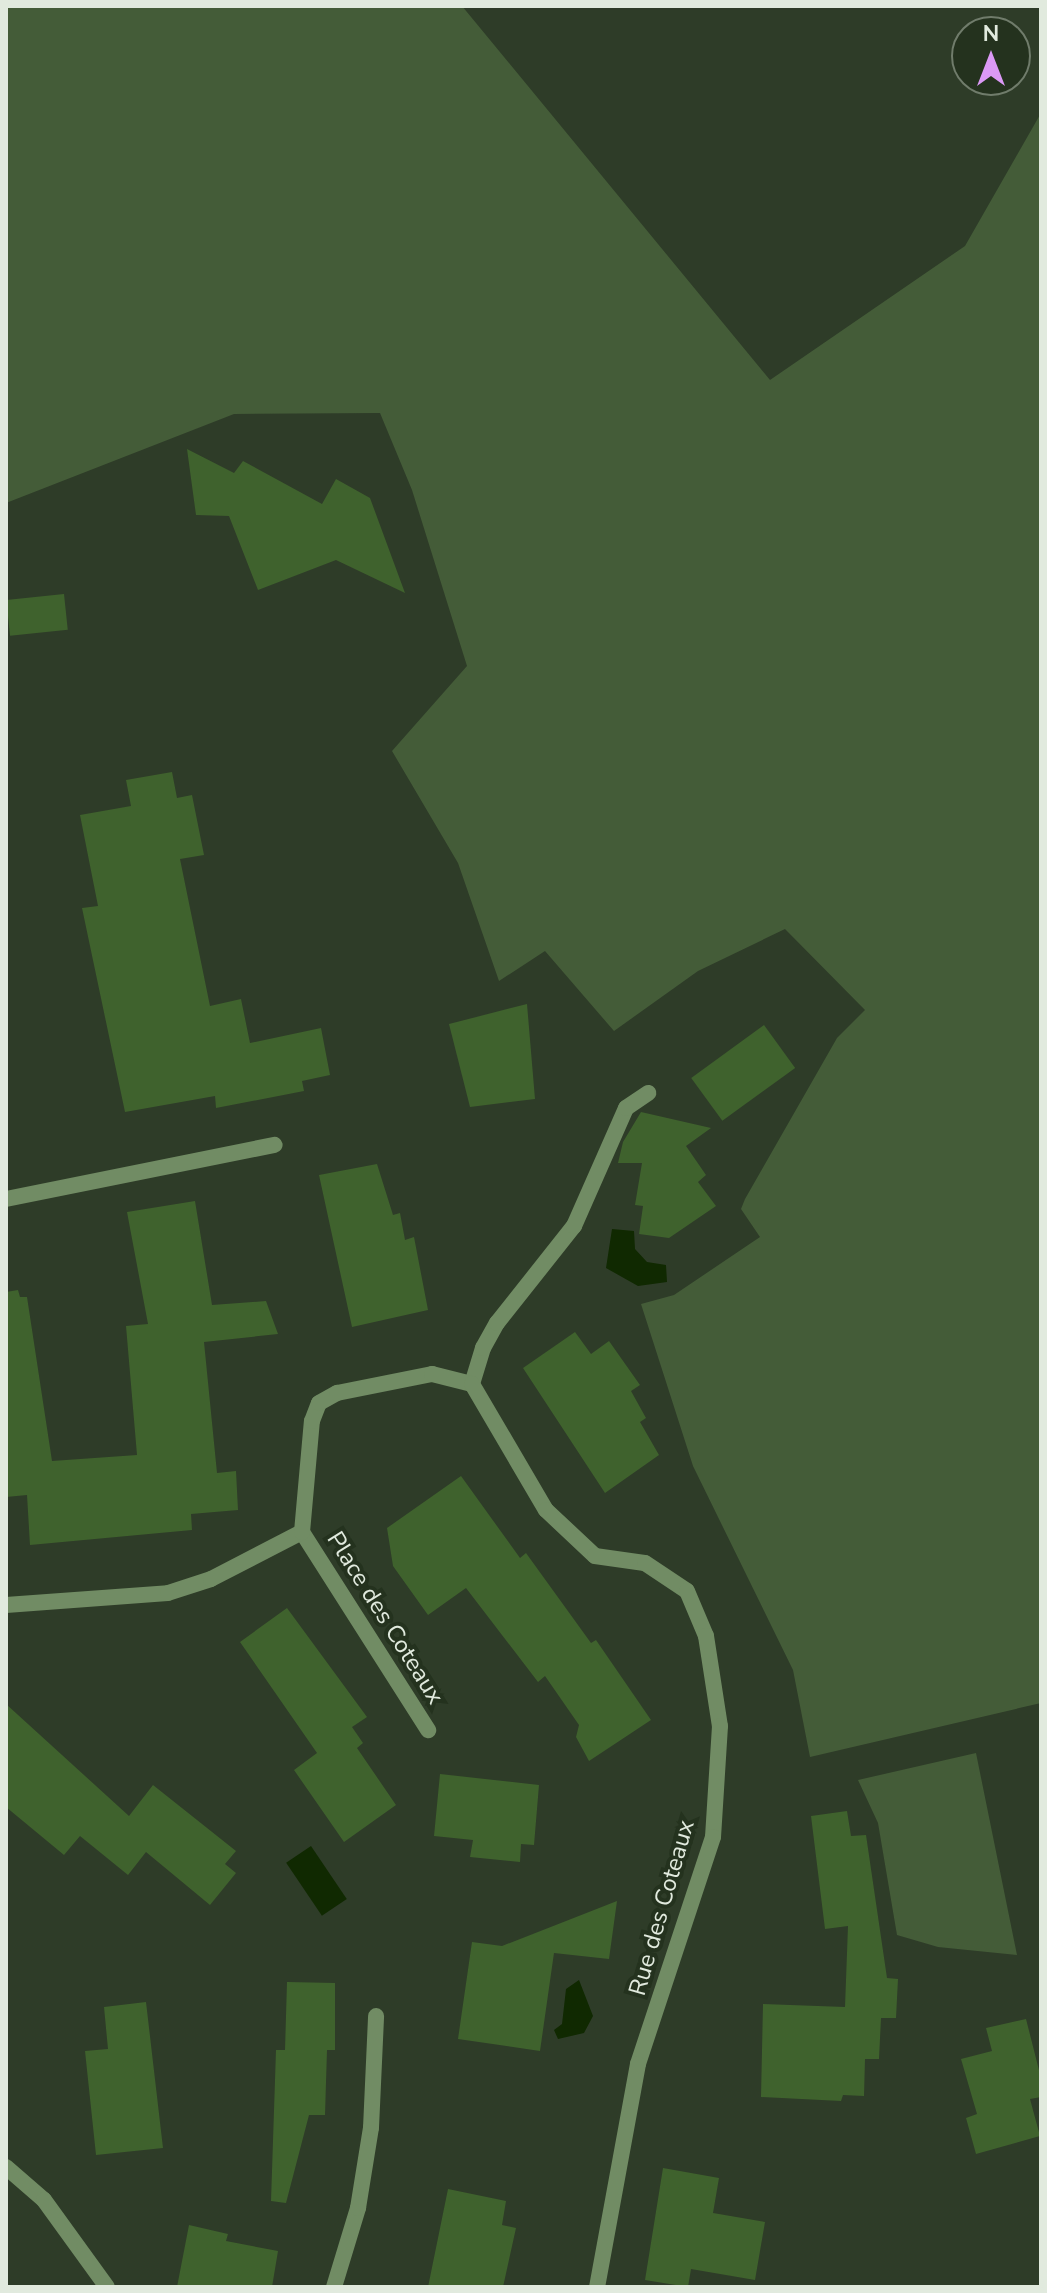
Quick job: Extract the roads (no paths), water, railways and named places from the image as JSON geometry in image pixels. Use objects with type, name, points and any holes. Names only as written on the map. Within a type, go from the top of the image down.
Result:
[{"type":"street","points":[[6,1605],[168,1593],[211,1579],[302,1532],[312,1421],[319,1403],[337,1393],[432,1374],[472,1384],[497,1323],[574,1226],[626,1108],[648,1093]]},
{"type":"street","points":[[6,1199],[275,1145]]},
{"type":"street","name":"Rue des Coteaux","points":[[472,1384],[546,1510],[595,1556],[645,1563],[687,1591],[706,1636],[720,1726],[713,1837],[638,2064],[597,2287]]},
{"type":"street","name":"Place des Coteaux","points":[[302,1532],[428,1730]]},
{"type":"street","points":[[334,2287],[358,2208],[371,2128],[376,2016]]},
{"type":"street","points":[[6,2167],[44,2200],[107,2287]]}]
